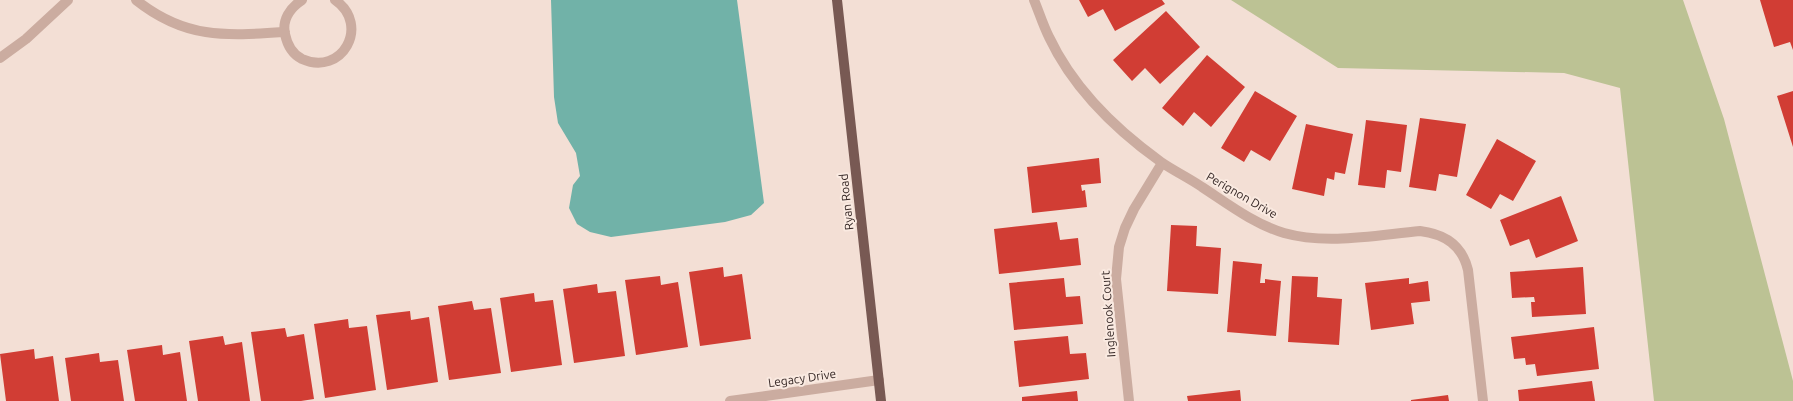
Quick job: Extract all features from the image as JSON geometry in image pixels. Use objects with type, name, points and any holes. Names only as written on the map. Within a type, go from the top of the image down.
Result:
[{"type":"main road","name":"Ryan Road","points":[[837,0],[881,401]]},
{"type":"street","points":[[0,58],[26,39],[68,0]]},
{"type":"street","points":[[136,0],[166,20],[188,28],[210,33],[242,35],[284,32]]},
{"type":"street","points":[[302,0],[295,4],[289,13],[285,22],[284,32],[287,42],[292,50],[304,59],[318,63],[337,57],[350,42],[352,32],[351,22],[347,12],[334,0]]},
{"type":"street","name":"Perignon Drive","points":[[1034,0],[1055,48],[1094,105],[1130,138],[1162,163],[1239,211],[1284,233],[1311,237],[1338,238],[1420,231],[1433,233],[1444,237],[1456,245],[1464,258],[1468,270],[1483,401]]},
{"type":"street","name":"Inglenook Court","points":[[1128,401],[1116,279],[1119,247],[1125,228],[1134,209],[1162,163]]},
{"type":"street","name":"Legacy Drive","points":[[730,401],[879,380]]},
{"type":"green space","points":[[1231,0],[1683,0],[1724,119],[1793,381],[1793,401],[1654,401],[1620,88],[1564,73],[1338,68]]},
{"type":"water","points":[[551,0],[737,0],[764,203],[751,215],[725,222],[611,237],[590,232],[577,224],[569,208],[573,185],[580,176],[576,153],[558,123],[554,97]]},
{"type":"building","points":[[1079,0],[1162,0],[1165,4],[1115,31],[1103,9],[1088,17]]},
{"type":"building","points":[[1760,0],[1793,0],[1793,50],[1790,42],[1774,47]]},
{"type":"building","points":[[1166,11],[1200,47],[1160,84],[1145,68],[1132,81],[1113,60]]},
{"type":"building","points":[[1207,55],[1245,87],[1211,127],[1194,112],[1183,126],[1162,108]]},
{"type":"building","points":[[1255,91],[1297,116],[1270,161],[1251,150],[1244,162],[1221,148]]},
{"type":"building","points":[[1793,91],[1793,147],[1777,96]]},
{"type":"building","points":[[1420,118],[1466,124],[1457,177],[1439,174],[1436,191],[1409,187]]},
{"type":"building","points":[[1366,120],[1407,125],[1401,172],[1387,170],[1385,188],[1358,185]]},
{"type":"building","points":[[1306,124],[1353,134],[1345,174],[1335,172],[1334,180],[1327,178],[1324,196],[1292,189]]},
{"type":"building","points":[[1497,139],[1536,161],[1513,201],[1500,194],[1491,209],[1466,195]]},
{"type":"building","points":[[1099,158],[1101,183],[1081,185],[1082,191],[1085,190],[1087,207],[1032,213],[1027,167]]},
{"type":"building","points":[[1561,196],[1578,241],[1536,258],[1529,239],[1510,246],[1500,220]]},
{"type":"building","points":[[1057,222],[1060,240],[1078,238],[1081,265],[999,274],[994,229]]},
{"type":"building","points":[[1171,225],[1197,226],[1196,246],[1221,248],[1218,294],[1167,291]]},
{"type":"building","points":[[1233,261],[1262,264],[1260,283],[1265,283],[1265,279],[1281,281],[1276,336],[1227,332]]},
{"type":"building","points":[[723,267],[724,277],[742,274],[751,339],[700,346],[689,272]]},
{"type":"building","points":[[1583,267],[1586,314],[1532,317],[1531,302],[1535,302],[1534,297],[1512,298],[1510,272]]},
{"type":"building","points":[[660,276],[661,285],[678,282],[688,347],[636,355],[625,280]]},
{"type":"building","points":[[1292,276],[1318,277],[1317,297],[1342,299],[1339,345],[1288,342]]},
{"type":"building","points":[[1064,278],[1066,297],[1080,296],[1083,324],[1014,330],[1009,283]]},
{"type":"building","points":[[1409,278],[1409,284],[1428,281],[1430,301],[1411,303],[1414,324],[1371,330],[1365,283]]},
{"type":"building","points":[[597,284],[598,293],[616,291],[625,356],[574,363],[563,289]]},
{"type":"building","points":[[534,293],[535,302],[553,300],[562,365],[511,372],[500,298]]},
{"type":"building","points":[[472,301],[474,310],[491,308],[501,373],[449,380],[438,306]]},
{"type":"building","points":[[410,311],[411,320],[429,317],[438,382],[387,390],[376,315]]},
{"type":"building","points":[[348,319],[349,328],[367,326],[376,390],[325,398],[314,324]]},
{"type":"building","points":[[1594,327],[1599,369],[1537,376],[1535,364],[1526,365],[1525,358],[1514,359],[1511,337]]},
{"type":"building","points":[[285,328],[287,337],[304,334],[314,399],[301,401],[261,401],[251,332]]},
{"type":"building","points":[[223,336],[225,345],[242,342],[250,401],[198,401],[189,341]]},
{"type":"building","points":[[1068,336],[1070,354],[1086,353],[1089,379],[1019,387],[1014,341]]},
{"type":"building","points":[[162,345],[163,355],[180,352],[187,401],[135,401],[127,350]]},
{"type":"building","points":[[34,349],[35,359],[53,356],[59,401],[6,401],[0,354]]},
{"type":"building","points":[[99,353],[100,362],[118,360],[124,401],[71,401],[65,358]]},
{"type":"building","points":[[1592,381],[1595,401],[1519,401],[1518,390]]},
{"type":"building","points":[[1240,390],[1241,401],[1188,401],[1187,396]]},
{"type":"building","points":[[1077,391],[1078,401],[1022,401],[1022,397]]},
{"type":"building","points":[[1448,395],[1449,401],[1411,401],[1411,400]]}]
